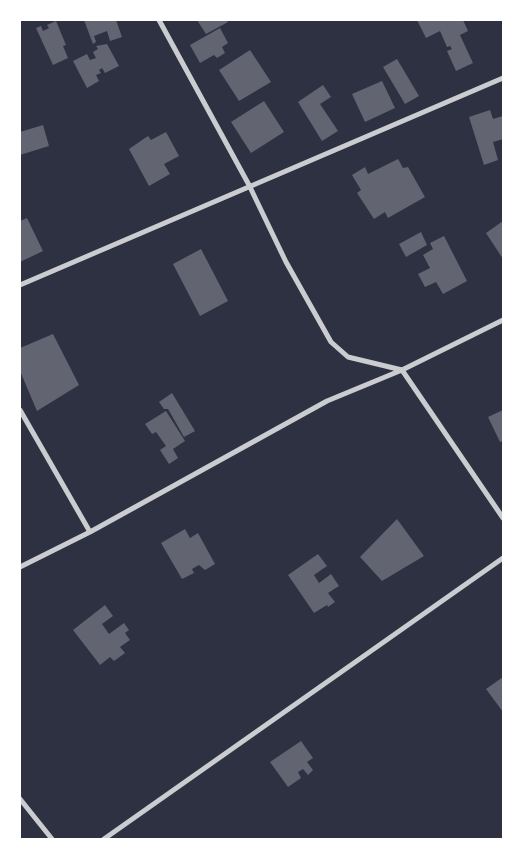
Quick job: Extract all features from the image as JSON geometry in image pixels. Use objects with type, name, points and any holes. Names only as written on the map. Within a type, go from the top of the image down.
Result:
[{"type":"street","points":[[159,20],[249,186],[286,262],[331,342],[348,357],[402,370],[503,518]]},
{"type":"street","points":[[20,285],[503,78]]},
{"type":"street","points":[[20,567],[90,532],[327,401],[402,370],[503,320]]},
{"type":"street","points":[[20,410],[90,532]]},
{"type":"street","points":[[104,839],[503,558]]},
{"type":"street","points":[[20,799],[52,839]]},
{"type":"building","points":[[84,20],[116,20],[122,37],[110,41],[107,31],[94,36],[96,42],[93,44]]},
{"type":"building","points":[[197,20],[226,20],[228,22],[206,34]]},
{"type":"building","points":[[417,20],[463,20],[468,31],[460,35],[473,63],[456,71],[447,51],[452,49],[450,46],[447,47],[440,31],[426,38]]},
{"type":"building","points":[[56,21],[66,45],[63,46],[68,58],[53,65],[36,28],[41,26],[43,31],[49,28],[47,25]]},
{"type":"building","points":[[220,28],[228,43],[222,47],[225,53],[217,58],[214,55],[200,63],[190,45]]},
{"type":"building","points":[[107,44],[119,66],[105,73],[102,68],[99,70],[101,73],[96,75],[99,81],[87,88],[73,61],[87,54],[90,60],[96,58],[93,52],[98,49],[96,46]]},
{"type":"building","points":[[250,50],[271,82],[239,101],[219,70]]},
{"type":"building","points":[[397,59],[419,96],[405,104],[383,67]]},
{"type":"building","points":[[382,81],[395,108],[365,122],[352,94]]},
{"type":"building","points":[[323,85],[331,97],[320,104],[338,131],[322,141],[298,102]]},
{"type":"building","points":[[264,101],[284,132],[251,153],[231,122]]},
{"type":"building","points":[[490,110],[493,119],[503,116],[503,139],[493,142],[498,160],[484,165],[469,117]]},
{"type":"building","points":[[43,125],[49,146],[20,155],[20,132]]},
{"type":"building","points":[[166,132],[179,156],[164,164],[170,174],[149,186],[129,149],[148,136],[151,140]]},
{"type":"building","points":[[398,159],[403,168],[408,167],[425,197],[388,218],[385,212],[374,219],[357,193],[361,190],[352,175],[365,167],[368,174]]},
{"type":"building","points":[[27,218],[43,251],[20,262],[20,221]]},
{"type":"building","points":[[503,221],[503,259],[486,233]]},
{"type":"building","points":[[421,232],[427,245],[406,257],[399,244]]},
{"type":"building","points":[[444,236],[467,281],[443,294],[436,282],[425,287],[418,274],[430,268],[423,255],[433,249],[430,243]]},
{"type":"building","points":[[201,249],[228,301],[200,316],[173,264]]},
{"type":"building","points":[[53,334],[79,385],[37,411],[20,371],[20,348]]},
{"type":"building","points":[[172,393],[195,431],[184,437],[168,409],[164,409],[159,402]]},
{"type":"building","points":[[503,410],[503,441],[500,442],[488,417]]},
{"type":"building","points":[[166,411],[185,441],[173,449],[178,458],[169,464],[160,450],[166,446],[156,432],[152,434],[145,424]]},
{"type":"building","points":[[397,519],[424,556],[382,581],[360,557]]},
{"type":"building","points":[[185,529],[190,538],[198,533],[215,564],[205,570],[199,565],[192,569],[194,573],[182,579],[161,543]]},
{"type":"building","points":[[318,554],[327,566],[314,575],[319,583],[331,574],[339,586],[328,593],[335,602],[314,613],[288,575]]},
{"type":"building","points":[[105,605],[113,616],[102,624],[109,634],[124,623],[129,630],[125,633],[130,640],[120,647],[125,653],[114,661],[110,657],[100,665],[73,630]]},
{"type":"building","points":[[503,677],[503,712],[486,689]]},
{"type":"building","points":[[301,741],[313,758],[307,762],[313,770],[308,775],[303,769],[298,772],[301,778],[288,787],[270,762]]}]
